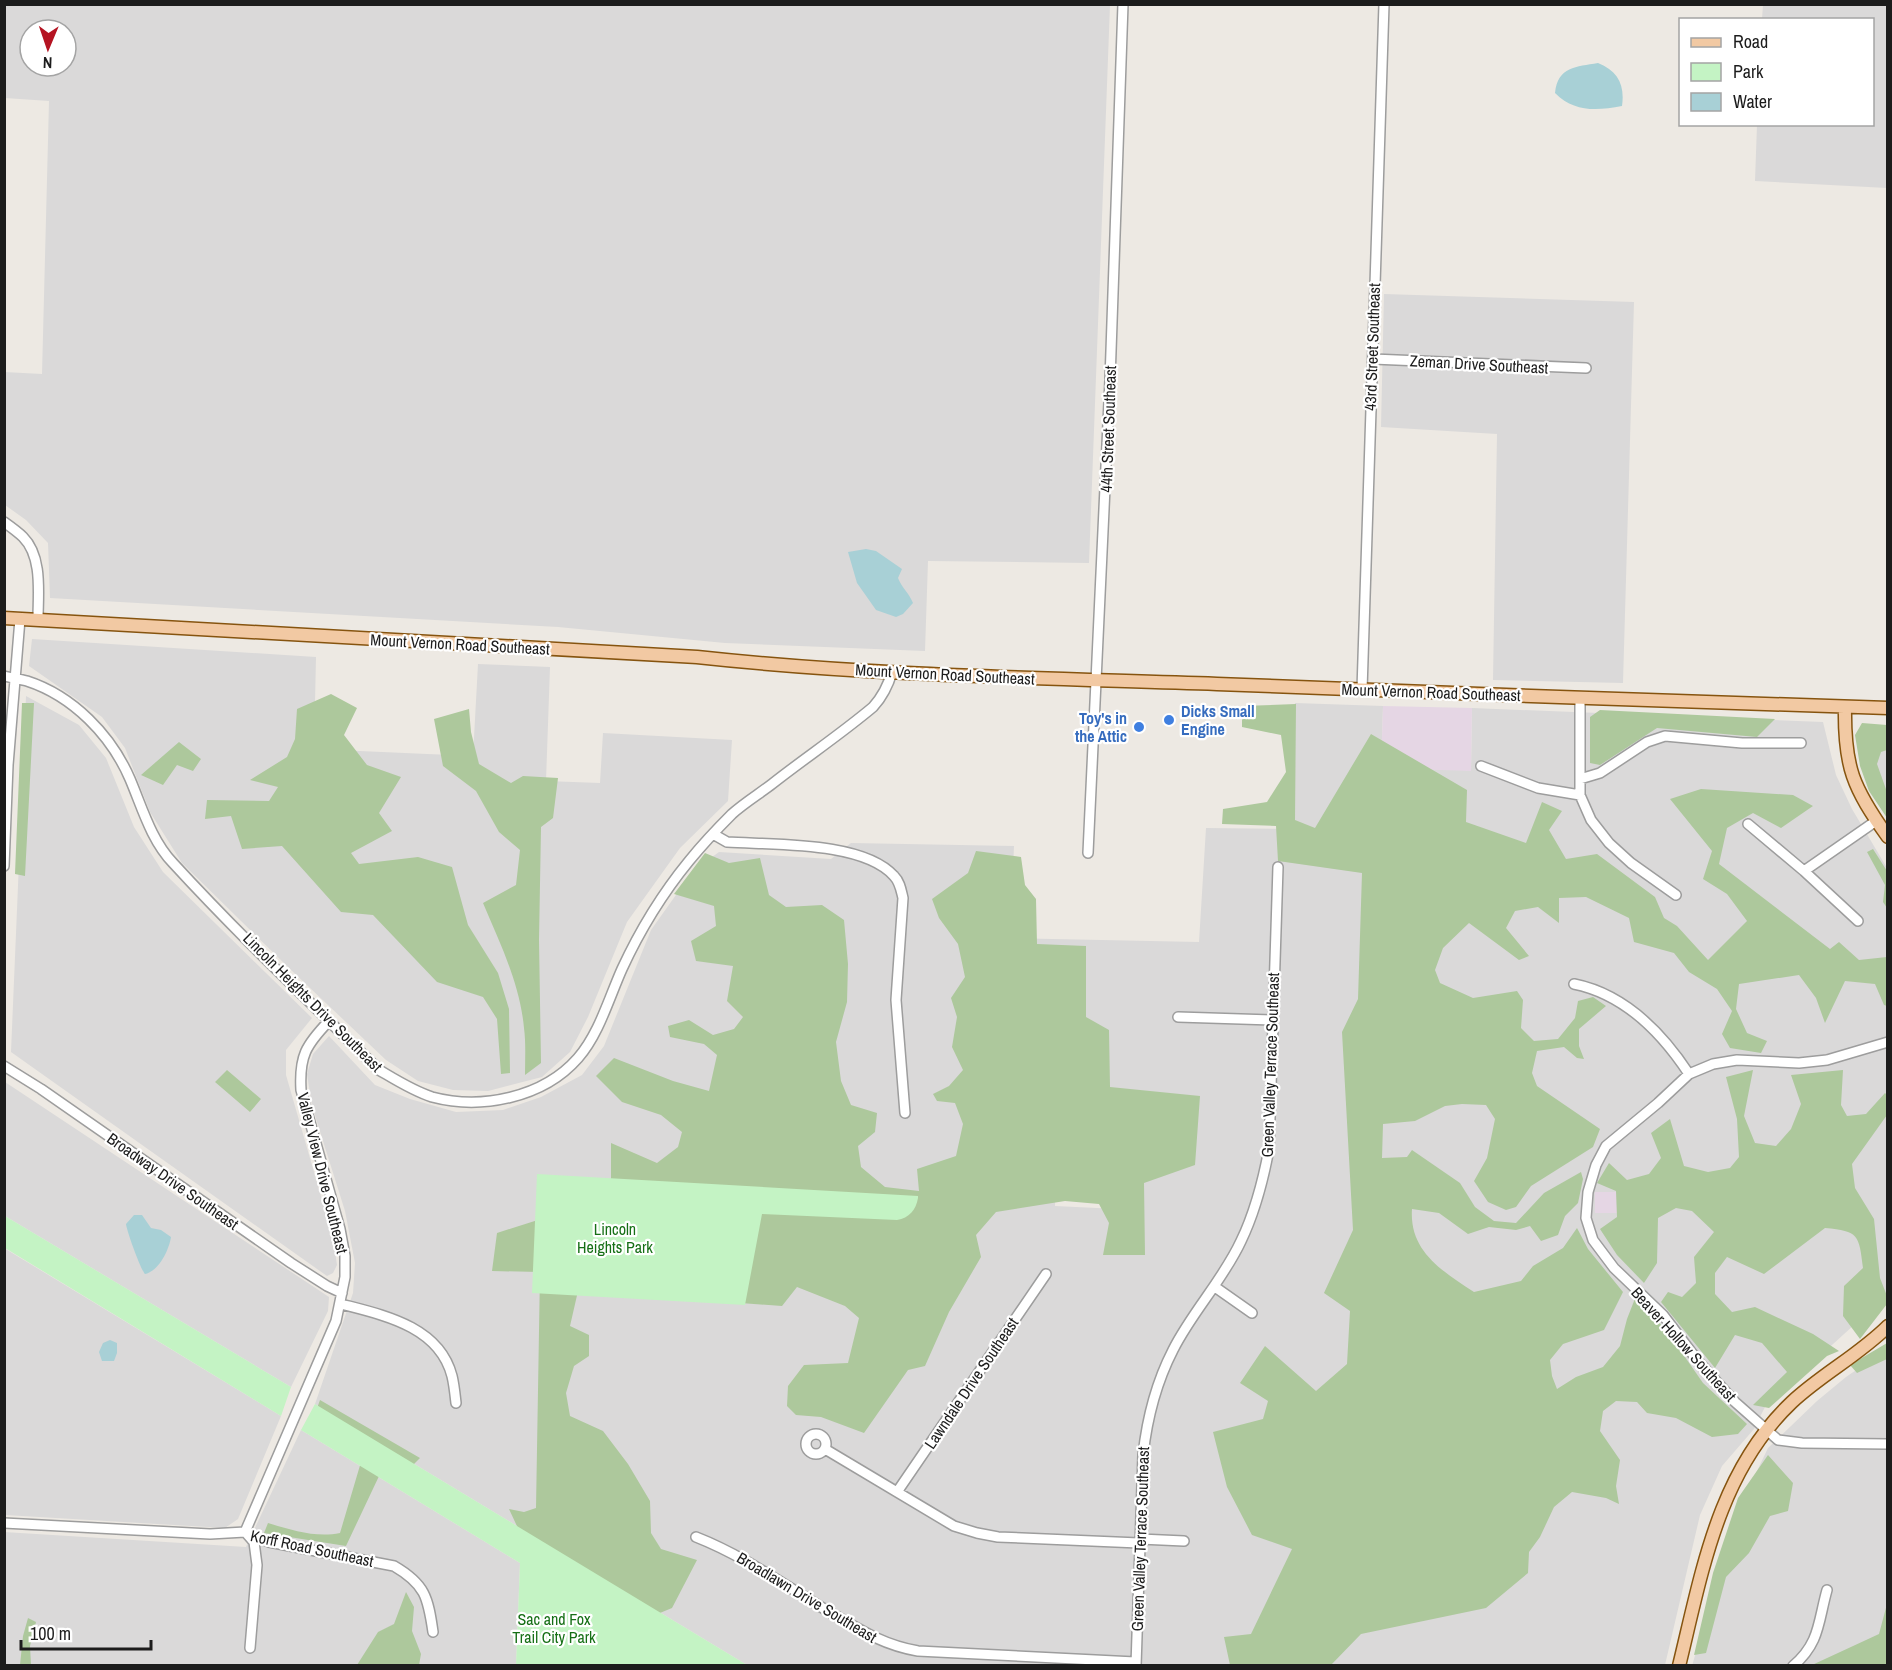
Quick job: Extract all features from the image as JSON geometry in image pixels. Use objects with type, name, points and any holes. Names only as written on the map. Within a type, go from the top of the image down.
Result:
[{"type":"main road","name":"Mount Vernon Road Southeast","points":[[4,618],[697,657],[748,663],[892,672],[1887,708]]},
{"type":"main road","points":[[1845,707],[1844,738],[1848,762],[1856,787],[1887,837]]},
{"type":"main road","points":[[1678,1665],[1718,1518],[1736,1477],[1755,1444],[1790,1404],[1816,1380],[1864,1346],[1887,1326]]},
{"type":"street","name":"44th Street Southeast","points":[[1088,853],[1110,380],[1123,4]]},
{"type":"street","name":"43rd Street Southeast","points":[[1362,690],[1384,4]]},
{"type":"street","name":"Zeman Drive Southeast","points":[[1372,359],[1586,368]]},
{"type":"street","points":[[4,522],[24,538],[33,553],[38,578],[38,620]]},
{"type":"street","points":[[4,866],[9,677],[20,619]]},
{"type":"street","name":"Lincoln Heights Drive Southeast","points":[[9,677],[55,694],[79,711],[102,732],[116,751],[130,779],[142,812],[171,861],[379,1070],[405,1086],[431,1096],[458,1101],[488,1101],[515,1097],[540,1087],[561,1074],[578,1058],[586,1046],[632,948],[654,909],[690,860],[733,813],[873,706],[881,698],[892,672]]},
{"type":"street","points":[[1580,698],[1580,795],[1591,820],[1609,843],[1631,863],[1676,895]]},
{"type":"street","points":[[1580,779],[1599,773],[1647,742],[1665,736],[1742,743],[1801,743]]},
{"type":"street","points":[[1480,766],[1538,788],[1580,795]]},
{"type":"street","points":[[1804,871],[1876,821]]},
{"type":"street","points":[[1748,824],[1858,921]]},
{"type":"street","points":[[714,834],[727,842],[848,851],[874,861],[894,876],[903,898],[896,1000],[905,1113]]},
{"type":"street","name":"Green Valley Terrace Southeast","points":[[1136,1664],[1143,1455],[1152,1404],[1173,1350],[1215,1287],[1241,1242],[1263,1182],[1269,1149],[1278,867]]},
{"type":"street","points":[[1574,984],[1591,987],[1629,1009],[1671,1048],[1689,1074]]},
{"type":"street","points":[[1178,1017],[1273,1020]]},
{"type":"street","name":"Valley View Drive Southeast","points":[[245,1532],[327,1344],[342,1293],[345,1256],[340,1229],[300,1090],[300,1070],[304,1052],[329,1021]]},
{"type":"street","name":"Beaver Hollow Southeast","points":[[1887,1042],[1827,1060],[1799,1063],[1737,1060],[1713,1064],[1689,1074],[1606,1146],[1596,1165],[1588,1192],[1586,1218],[1593,1240],[1614,1268],[1663,1315],[1698,1361],[1735,1402],[1778,1440],[1887,1444]]},
{"type":"street","name":"Broadway Drive Southeast","points":[[4,1066],[41,1089],[291,1263],[342,1293]]},
{"type":"street","name":"Lawndale Drive Southeast","points":[[897,1492],[1046,1274]]},
{"type":"street","points":[[1215,1287],[1252,1313]]},
{"type":"street","points":[[340,1304],[391,1317],[418,1331],[438,1348],[452,1374],[456,1403]]},
{"type":"street","points":[[825,1449],[954,1526],[977,1533],[998,1537],[1184,1541]]},
{"type":"street","name":"Korff Road Southeast","points":[[4,1523],[210,1534],[245,1532],[268,1542],[394,1566],[410,1575],[423,1589],[433,1632]]},
{"type":"street","points":[[245,1532],[254,1542],[257,1565],[250,1647]]},
{"type":"street","name":"Broadlawn Drive Southeast","points":[[696,1537],[723,1548],[862,1632],[897,1647],[918,1651],[1136,1664]]},
{"type":"street","points":[[1793,1665],[1806,1654],[1815,1640],[1827,1590]]},
{"type":"shaded area","points":[[5,5],[1110,5],[1089,563],[928,561],[925,651],[725,643],[558,627],[50,598],[48,543],[26,520],[5,505],[4,372],[42,374],[49,101],[5,98]]},
{"type":"shaded area","points":[[1763,5],[1887,5],[1887,188],[1755,181],[1757,126],[1874,126],[1874,18],[1762,18]]},
{"type":"shaded area","points":[[1384,294],[1634,302],[1623,683],[1493,680],[1497,434],[1381,427]]},
{"type":"shaded area","points":[[32,639],[316,657],[314,749],[473,756],[478,664],[550,667],[546,781],[600,783],[603,733],[732,740],[728,801],[680,848],[627,922],[588,1017],[570,1052],[542,1077],[488,1091],[453,1090],[418,1081],[386,1060],[182,863],[150,812],[125,748],[102,717],[29,666]]},
{"type":"shaded area","points":[[26,696],[79,725],[106,758],[134,827],[163,872],[312,1018],[286,1050],[286,1075],[333,1238],[337,1265],[333,1273],[327,1276],[11,1052]]},
{"type":"shaded area","points":[[1295,703],[1383,706],[1381,768],[1471,770],[1472,708],[1823,722],[1836,775],[1852,809],[1887,868],[1887,1295],[1766,1405],[1754,1429],[1722,1466],[1700,1515],[1665,1665],[747,1665],[315,1404],[353,1293],[355,1263],[345,1211],[312,1106],[307,1074],[313,1054],[329,1036],[375,1085],[410,1099],[456,1112],[503,1110],[541,1097],[582,1075],[604,1046],[651,930],[693,871],[719,852],[831,859],[851,843],[1014,846],[1010,938],[1199,942],[1206,828],[1289,829]],"holes":[[[1058,1098],[1139,1210],[1055,1206]]]},
{"type":"shaded area","points":[[1383,706],[1472,708],[1471,771],[1381,768]]},
{"type":"shaded area","points":[[1887,727],[1887,814],[1862,763]]},
{"type":"shaded area","points":[[5,1082],[329,1297],[328,1311],[291,1387],[5,1216]]},
{"type":"shaded area","points":[[1595,1192],[1619,1192],[1619,1213],[1595,1213]]},
{"type":"shaded area","points":[[4,1248],[281,1416],[238,1519],[225,1528],[5,1515]]},
{"type":"shaded area","points":[[1887,1349],[1887,1665],[1692,1666],[1735,1517],[1768,1448],[1817,1401],[1846,1377]]},
{"type":"shaded area","points":[[301,1430],[520,1563],[516,1665],[5,1665],[4,1532],[246,1547]]},
{"type":"green space","points":[[331,694],[357,708],[344,735],[367,765],[401,777],[379,813],[392,831],[351,853],[359,864],[418,857],[452,867],[468,925],[498,973],[509,1009],[510,1073],[501,1074],[497,1019],[483,997],[437,982],[373,915],[341,912],[282,846],[242,849],[231,816],[205,819],[207,800],[269,801],[278,787],[250,780],[287,757],[295,739],[297,709]]},
{"type":"green space","points":[[22,703],[34,703],[25,876],[15,874]]},
{"type":"green space","points":[[1296,704],[1295,820],[1315,828],[1371,734],[1467,790],[1466,822],[1526,843],[1542,802],[1562,811],[1549,830],[1566,859],[1597,854],[1655,897],[1664,918],[1677,926],[1708,960],[1747,921],[1727,894],[1703,879],[1712,851],[1670,799],[1701,789],[1793,795],[1813,806],[1781,828],[1753,813],[1727,828],[1719,864],[1830,949],[1839,942],[1859,960],[1887,957],[1887,1006],[1884,1005],[1875,984],[1845,981],[1825,1023],[1816,998],[1799,975],[1739,984],[1736,1009],[1747,1033],[1767,1041],[1761,1053],[1730,1048],[1722,1034],[1732,1011],[1717,989],[1689,972],[1674,953],[1634,942],[1629,918],[1586,897],[1559,898],[1559,923],[1538,907],[1515,911],[1506,928],[1529,956],[1519,960],[1469,923],[1443,948],[1435,970],[1440,983],[1473,998],[1517,991],[1523,1000],[1521,1028],[1534,1041],[1558,1039],[1575,1018],[1578,1001],[1593,997],[1606,1006],[1579,1029],[1579,1046],[1584,1059],[1577,1058],[1564,1047],[1537,1051],[1532,1073],[1537,1086],[1600,1129],[1593,1147],[1531,1186],[1516,1207],[1506,1210],[1488,1202],[1474,1181],[1487,1158],[1495,1119],[1486,1105],[1445,1106],[1415,1121],[1383,1124],[1382,1158],[1407,1157],[1412,1150],[1460,1183],[1475,1207],[1494,1221],[1516,1223],[1544,1193],[1581,1172],[1583,1179],[1578,1203],[1565,1216],[1558,1235],[1541,1241],[1530,1226],[1516,1230],[1489,1227],[1468,1234],[1439,1213],[1412,1209],[1412,1224],[1422,1248],[1440,1268],[1474,1292],[1521,1281],[1533,1266],[1563,1248],[1577,1228],[1588,1249],[1623,1292],[1604,1330],[1563,1344],[1550,1360],[1552,1376],[1557,1389],[1576,1377],[1603,1367],[1620,1346],[1636,1296],[1669,1334],[1703,1383],[1747,1424],[1738,1434],[1712,1437],[1676,1418],[1647,1413],[1637,1402],[1616,1401],[1603,1411],[1600,1431],[1620,1460],[1616,1486],[1619,1504],[1606,1498],[1572,1492],[1554,1507],[1540,1537],[1529,1552],[1528,1573],[1486,1608],[1361,1634],[1331,1665],[1230,1665],[1224,1637],[1251,1634],[1292,1549],[1252,1535],[1227,1487],[1213,1432],[1263,1419],[1268,1401],[1240,1383],[1265,1346],[1316,1391],[1347,1364],[1350,1311],[1324,1293],[1353,1230],[1342,1032],[1358,999],[1362,873],[1278,861],[1276,826],[1222,824],[1223,809],[1267,802],[1286,772],[1281,735],[1242,727],[1242,706]]},
{"type":"green space","points":[[469,709],[471,732],[479,764],[511,783],[523,776],[558,778],[553,818],[541,827],[539,940],[541,1063],[525,1075],[525,1034],[522,1012],[508,964],[483,903],[516,885],[520,850],[499,832],[476,791],[443,766],[434,719]]},
{"type":"green space","points":[[1600,710],[1775,719],[1757,737],[1657,728],[1600,765],[1590,763],[1590,717]]},
{"type":"green space","points":[[1862,723],[1887,725],[1887,750],[1881,752],[1877,764],[1887,792],[1887,818],[1869,791],[1860,766],[1855,735]]},
{"type":"green space","points":[[179,742],[201,759],[193,771],[177,765],[163,785],[141,775]]},
{"type":"green space","points":[[1873,849],[1887,871],[1887,908],[1883,902],[1885,885],[1867,852]]},
{"type":"green space","points":[[976,851],[1021,857],[1025,885],[1036,899],[1037,944],[1086,946],[1086,1017],[1109,1030],[1110,1087],[1200,1096],[1195,1165],[1144,1183],[1145,1255],[1103,1255],[1109,1223],[1099,1204],[1065,1201],[996,1212],[976,1235],[981,1257],[949,1312],[925,1366],[908,1370],[864,1433],[821,1417],[796,1415],[787,1406],[788,1386],[804,1365],[848,1363],[859,1318],[845,1306],[797,1287],[782,1306],[578,1291],[570,1326],[589,1335],[589,1356],[574,1366],[566,1393],[570,1416],[603,1431],[628,1464],[650,1501],[651,1533],[661,1549],[697,1560],[672,1608],[655,1615],[523,1539],[509,1509],[524,1512],[536,1508],[540,1272],[492,1271],[497,1233],[541,1219],[611,1183],[611,1143],[657,1163],[678,1147],[682,1132],[661,1115],[622,1102],[596,1076],[614,1058],[673,1081],[709,1091],[717,1055],[704,1044],[670,1037],[668,1026],[689,1020],[713,1035],[734,1029],[743,1017],[727,1001],[733,966],[696,961],[691,941],[716,926],[714,906],[674,894],[705,853],[729,863],[760,858],[769,895],[786,907],[822,905],[844,920],[848,964],[847,1002],[836,1042],[841,1081],[851,1105],[877,1113],[875,1132],[858,1146],[861,1167],[885,1187],[919,1191],[917,1169],[956,1156],[963,1124],[955,1103],[937,1101],[933,1094],[949,1086],[963,1070],[952,1047],[957,1017],[951,998],[965,977],[958,944],[939,918],[932,899],[968,873]]},
{"type":"green space","points":[[227,1070],[261,1099],[250,1112],[215,1082]]},
{"type":"green space","points":[[1753,1070],[1744,1116],[1755,1143],[1776,1146],[1791,1129],[1801,1104],[1791,1075],[1843,1070],[1841,1105],[1847,1116],[1866,1114],[1885,1093],[1887,1095],[1887,1115],[1852,1164],[1855,1188],[1874,1219],[1880,1278],[1887,1296],[1887,1304],[1860,1339],[1843,1316],[1844,1286],[1863,1268],[1858,1242],[1851,1233],[1825,1228],[1764,1274],[1727,1257],[1715,1273],[1715,1294],[1732,1312],[1755,1307],[1813,1334],[1839,1351],[1827,1356],[1769,1408],[1753,1405],[1787,1372],[1762,1343],[1735,1335],[1715,1368],[1661,1302],[1668,1292],[1682,1297],[1696,1283],[1694,1257],[1714,1232],[1692,1211],[1676,1208],[1658,1218],[1657,1263],[1644,1283],[1617,1255],[1600,1229],[1617,1217],[1616,1191],[1597,1183],[1609,1163],[1627,1180],[1649,1174],[1661,1158],[1651,1133],[1670,1119],[1684,1166],[1708,1172],[1730,1168],[1739,1157],[1737,1119],[1726,1077]]},
{"type":"green space","name":"Lincoln Heights Park","points":[[537,1174],[918,1196],[918,1198],[911,1213],[897,1220],[762,1214],[745,1305],[532,1293]]},
{"type":"green space","points":[[5,1216],[291,1387],[281,1416],[5,1248]]},
{"type":"green space","points":[[1887,1343],[1887,1359],[1857,1373],[1850,1365]]},
{"type":"green space","points":[[320,1400],[420,1458],[412,1466],[316,1411]]},
{"type":"green space","name":"Sac and Fox Trail City Park","points":[[315,1404],[747,1665],[516,1665],[520,1563],[301,1430]]},
{"type":"green space","points":[[1768,1455],[1793,1483],[1788,1511],[1770,1516],[1749,1553],[1726,1577],[1706,1653],[1694,1655],[1713,1573],[1738,1498]]},
{"type":"green space","points":[[361,1462],[380,1474],[346,1546],[264,1533],[268,1523],[313,1534],[340,1533]]},
{"type":"green space","points":[[406,1592],[414,1607],[412,1631],[421,1654],[419,1665],[357,1665],[378,1632],[394,1624]]},
{"type":"green space","points":[[1887,1604],[1887,1665],[1812,1665],[1879,1634]]},
{"type":"green space","points":[[28,1618],[36,1622],[30,1646],[31,1665],[20,1665],[23,1636]]},
{"type":"water","points":[[1598,63],[1611,70],[1619,80],[1623,98],[1622,106],[1586,109],[1570,104],[1555,93],[1560,77],[1569,69]]},
{"type":"water","points":[[866,549],[876,551],[902,569],[898,578],[913,603],[903,614],[896,617],[876,610],[857,583],[848,552]]},
{"type":"water","points":[[134,1215],[142,1215],[151,1228],[161,1230],[171,1237],[168,1248],[155,1269],[145,1274],[140,1266],[126,1224]]},
{"type":"water","points":[[110,1340],[117,1343],[114,1361],[102,1361],[99,1352],[103,1343]]},
{"type":"place","name":"Dicks Small Engine","points":[[1169,720]]},
{"type":"place","name":"Toy's in the Attic","points":[[1139,727]]}]
